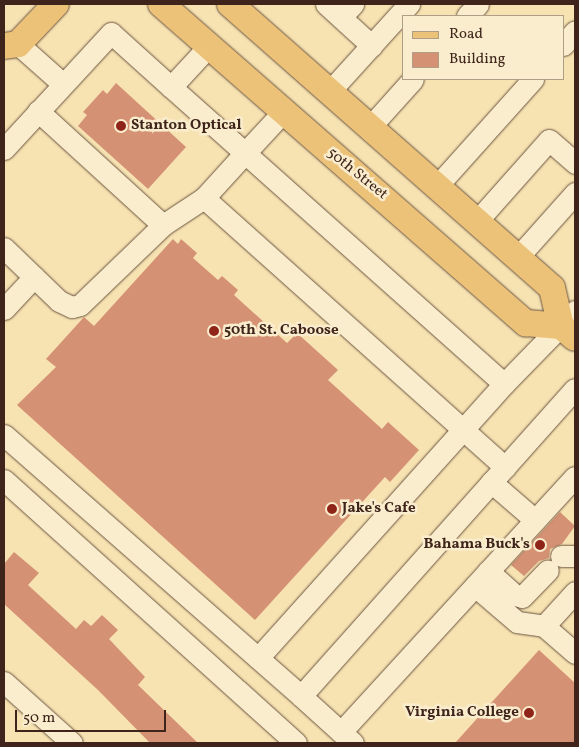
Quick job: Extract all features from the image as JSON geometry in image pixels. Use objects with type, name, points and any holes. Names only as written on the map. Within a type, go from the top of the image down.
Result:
[{"type":"main road","points":[[11,45],[56,4]]},
{"type":"main road","name":"50th Street","points":[[161,4],[283,112],[374,186],[526,322],[570,325]]},
{"type":"main road","points":[[230,4],[552,288],[570,325]]},
{"type":"street","points":[[330,91],[409,4]]},
{"type":"street","points":[[468,15],[478,4]]},
{"type":"street","points":[[340,8],[372,46]]},
{"type":"street","points":[[564,44],[575,31]]},
{"type":"street","points":[[4,149],[111,33],[504,384]]},
{"type":"street","points":[[11,45],[63,84]]},
{"type":"street","points":[[171,87],[209,46]]},
{"type":"street","points":[[370,127],[411,80]]},
{"type":"street","points":[[437,186],[532,80]]},
{"type":"street","points":[[38,111],[163,225]]},
{"type":"street","points":[[4,248],[59,301],[72,307],[80,305],[163,225],[204,198],[283,112]]},
{"type":"street","points":[[477,221],[549,140],[575,163]]},
{"type":"street","points":[[518,257],[575,193]]},
{"type":"street","points":[[204,198],[463,429],[535,520]]},
{"type":"street","points":[[8,295],[34,277]]},
{"type":"street","points":[[258,658],[504,384],[570,325]]},
{"type":"street","points":[[301,696],[575,389]]},
{"type":"street","points":[[4,435],[347,738],[481,579],[575,477]]},
{"type":"street","points":[[4,480],[296,743]]},
{"type":"street","points":[[481,579],[522,597],[561,561]]},
{"type":"street","points":[[481,579],[517,622],[544,626],[575,653]]},
{"type":"street","points":[[544,626],[575,592]]},
{"type":"street","points":[[4,682],[72,743]]},
{"type":"building","name":"Stanton Optical","points":[[116,83],[186,147],[148,189],[78,126],[87,115],[83,112],[103,90],[107,94]]},
{"type":"building","points":[[173,239],[178,244],[181,239],[197,253],[193,258],[218,280],[222,276],[238,290],[234,295],[287,343],[297,333],[338,370],[328,380],[382,429],[388,422],[419,450],[390,482],[385,477],[255,620],[17,405],[56,367],[46,359],[84,317],[94,326]]},
{"type":"building","points":[[560,512],[575,526],[562,544],[550,549],[549,558],[539,561],[524,576],[511,565]]},
{"type":"building","points":[[14,552],[39,573],[28,585],[76,629],[84,620],[91,626],[102,615],[118,630],[109,639],[145,677],[138,685],[198,743],[150,743],[98,690],[4,604],[4,564]]},
{"type":"building","name":"Virginia College","points":[[539,650],[575,683],[575,743],[455,743]]},
{"type":"place","name":"Stanton Optical","points":[[121,126]]},
{"type":"place","name":"50th St. Caboose","points":[[214,331]]},
{"type":"place","name":"Jake's Cafe","points":[[332,509]]},
{"type":"place","name":"Bahama Buck's","points":[[540,545]]},
{"type":"place","name":"Virginia College","points":[[529,713]]}]
